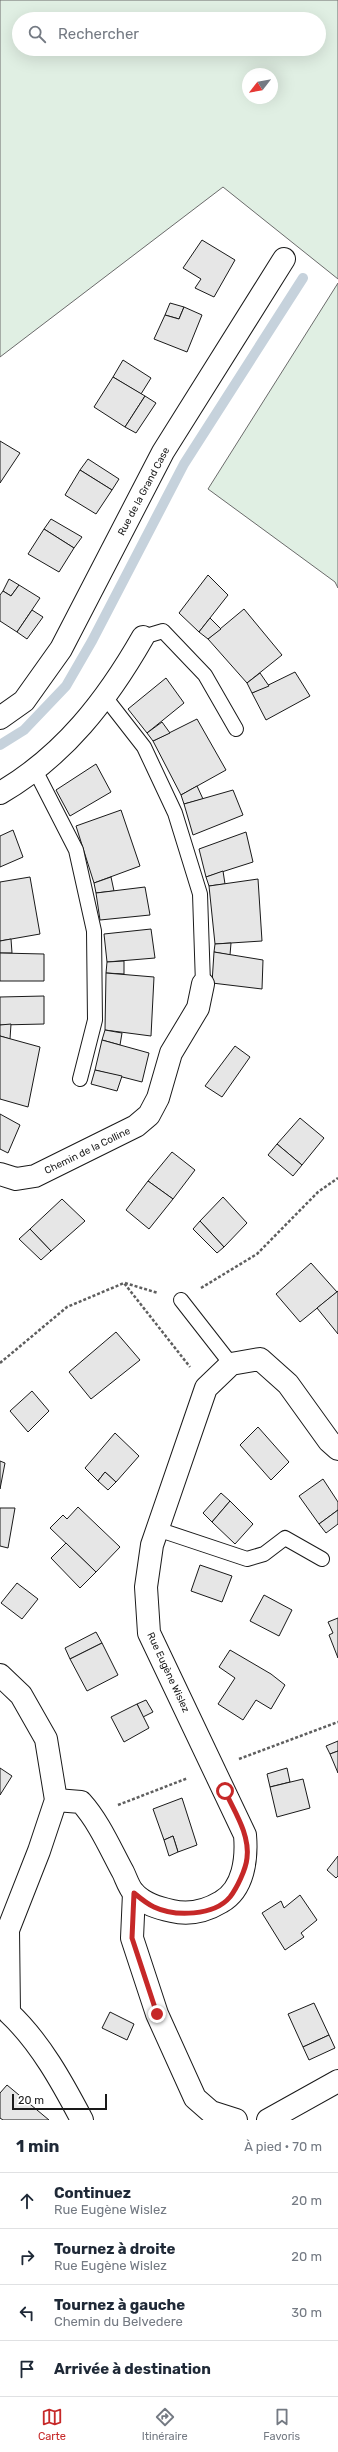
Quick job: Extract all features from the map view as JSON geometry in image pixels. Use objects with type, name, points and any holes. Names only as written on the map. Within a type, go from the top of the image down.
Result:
[{"type":"street","name":"Rue de la Grand Case","points":[[0,718],[24,702],[62,649],[163,452],[284,259]]},
{"type":"street","points":[[0,793],[44,764],[88,721],[120,676],[143,637]]},
{"type":"street","name":"Chemin de la Colline","points":[[0,1174],[16,1179],[36,1176],[136,1126],[149,1115],[158,1098],[171,1053],[198,1008],[203,984]]},
{"type":"street","points":[[231,1364],[260,1359],[288,1384],[328,1441],[338,1449]]},
{"type":"street","name":"Rue Eugène Wislez","points":[[56,1800],[81,1802],[92,1814],[134,1893],[154,1908],[179,1913],[196,1913],[215,1906],[229,1898],[240,1878],[247,1858],[245,1834],[149,1633],[146,1587],[152,1546],[157,1529],[206,1388],[231,1364]]},
{"type":"street","points":[[0,1675],[21,1695],[46,1738],[56,1800],[40,1851],[8,1930],[3,2021],[29,2034],[62,2082],[82,2120]]},
{"type":"street","points":[[134,1893],[132,1938],[157,2014],[195,2098],[211,2112],[236,2120]]},
{"type":"street","points":[[268,2120],[338,2081]]},
{"type":"lane","points":[[143,637],[163,631],[205,675],[236,729]]},
{"type":"lane","points":[[105,697],[144,747],[175,813],[200,894],[203,984]]},
{"type":"lane","points":[[35,770],[76,850],[94,931],[95,1020],[80,1079]]},
{"type":"lane","points":[[181,1300],[231,1364]]},
{"type":"lane","points":[[157,1529],[247,1559],[264,1554],[285,1538],[322,1559]]},
{"type":"path","points":[[0,1363],[67,1307],[124,1283],[181,1300],[257,1254],[318,1192],[338,1178]]},
{"type":"path","points":[[124,1283],[206,1388]]},
{"type":"green space","points":[[0,0],[338,0],[338,279],[223,187],[0,357]]},
{"type":"green space","points":[[338,283],[338,588],[335,582],[208,489]]},
{"type":"building","points":[[202,240],[235,260],[214,297],[195,288],[201,279],[183,268]]},
{"type":"building","points":[[170,303],[184,307],[179,319],[165,315]]},
{"type":"building","points":[[184,307],[202,315],[187,352],[154,339],[165,315],[179,319]]},
{"type":"building","points":[[123,360],[151,378],[141,394],[113,377]]},
{"type":"building","points":[[113,377],[145,396],[125,427],[94,407]]},
{"type":"building","points":[[145,396],[156,403],[136,433],[125,427]]},
{"type":"building","points":[[0,441],[20,453],[0,483]]},
{"type":"building","points":[[88,459],[119,479],[112,490],[80,470]]},
{"type":"building","points":[[80,470],[112,490],[96,514],[65,495]]},
{"type":"building","points":[[51,519],[82,537],[74,548],[44,529]]},
{"type":"building","points":[[44,529],[74,548],[59,572],[28,554]]},
{"type":"building","points":[[208,575],[228,595],[199,632],[179,613]]},
{"type":"building","points":[[9,579],[19,585],[11,596],[3,591]]},
{"type":"building","points":[[19,585],[40,598],[17,632],[0,621],[0,595],[3,591],[11,596]]},
{"type":"building","points":[[244,609],[282,655],[247,683],[208,639]]},
{"type":"building","points":[[32,610],[43,617],[27,639],[17,632]]},
{"type":"building","points":[[210,618],[221,629],[208,639],[199,632]]},
{"type":"building","points":[[295,672],[310,696],[266,720],[252,693]]},
{"type":"building","points":[[260,673],[269,686],[252,693],[247,683]]},
{"type":"building","points":[[166,678],[184,703],[147,733],[128,709]]},
{"type":"building","points":[[197,719],[226,770],[181,795],[153,741]]},
{"type":"building","points":[[162,722],[170,733],[153,741],[147,733]]},
{"type":"building","points":[[96,764],[111,792],[70,816],[56,790]]},
{"type":"building","points":[[197,786],[203,799],[184,804],[181,795]]},
{"type":"building","points":[[233,790],[243,815],[193,835],[184,804]]},
{"type":"building","points":[[121,810],[140,866],[94,883],[76,826]]},
{"type":"building","points":[[13,830],[23,857],[0,867],[0,836]]},
{"type":"building","points":[[246,832],[253,862],[206,877],[199,849]]},
{"type":"building","points":[[223,871],[225,884],[209,886],[206,877]]},
{"type":"building","points":[[30,877],[40,934],[0,941],[0,882]]},
{"type":"building","points":[[111,877],[114,891],[96,893],[94,883]]},
{"type":"building","points":[[258,879],[262,941],[215,944],[209,886]]},
{"type":"building","points":[[145,887],[150,915],[100,920],[96,893]]},
{"type":"building","points":[[151,929],[155,958],[107,962],[104,934]]},
{"type":"building","points":[[11,939],[12,953],[0,953],[0,941]]},
{"type":"building","points":[[231,943],[230,955],[214,952],[215,944]]},
{"type":"building","points":[[214,952],[263,960],[262,989],[212,983]]},
{"type":"building","points":[[0,953],[44,954],[44,981],[0,981]]},
{"type":"building","points":[[124,961],[124,974],[106,973],[107,962]]},
{"type":"building","points":[[106,973],[154,977],[151,1036],[105,1030]]},
{"type":"building","points":[[44,996],[44,1024],[0,1025],[0,997]]},
{"type":"building","points":[[11,1024],[10,1039],[0,1036],[0,1025]]},
{"type":"building","points":[[105,1030],[122,1033],[120,1045],[102,1040]]},
{"type":"building","points":[[0,1036],[40,1047],[28,1107],[0,1099]]},
{"type":"building","points":[[102,1040],[149,1053],[142,1082],[95,1070]]},
{"type":"building","points":[[235,1046],[250,1057],[222,1097],[205,1086]]},
{"type":"building","points":[[95,1070],[122,1076],[117,1091],[91,1084]]},
{"type":"building","points":[[0,1114],[20,1125],[8,1153],[0,1149]]},
{"type":"building","points":[[300,1118],[324,1138],[302,1165],[277,1144]]},
{"type":"building","points":[[277,1144],[302,1165],[293,1176],[268,1155]]},
{"type":"building","points":[[172,1152],[195,1170],[173,1199],[148,1181]]},
{"type":"building","points":[[148,1181],[173,1199],[149,1229],[126,1210]]},
{"type":"building","points":[[223,1197],[247,1223],[224,1247],[200,1221]]},
{"type":"building","points":[[62,1199],[85,1221],[51,1251],[30,1229]]},
{"type":"building","points":[[200,1221],[224,1247],[217,1253],[193,1229]]},
{"type":"building","points":[[30,1229],[51,1251],[41,1260],[19,1239]]},
{"type":"building","points":[[311,1263],[337,1292],[300,1322],[276,1294]]},
{"type":"building","points":[[338,1291],[338,1334],[317,1308]]},
{"type":"building","points":[[116,1332],[140,1360],[91,1399],[69,1372]]},
{"type":"building","points":[[32,1391],[49,1411],[28,1432],[10,1411]]},
{"type":"building","points":[[258,1427],[289,1462],[271,1480],[240,1445]]},
{"type":"building","points":[[115,1433],[139,1456],[116,1482],[105,1472],[98,1481],[85,1468]]},
{"type":"building","points":[[0,1461],[5,1463],[0,1489]]},
{"type":"building","points":[[105,1472],[116,1482],[108,1490],[98,1481]]},
{"type":"building","points":[[323,1479],[338,1502],[338,1510],[319,1524],[299,1496]]},
{"type":"building","points":[[221,1493],[230,1501],[212,1522],[203,1513]]},
{"type":"building","points":[[230,1501],[253,1524],[235,1544],[212,1522]]},
{"type":"building","points":[[78,1507],[120,1547],[96,1572],[50,1528],[63,1515],[67,1519]]},
{"type":"building","points":[[0,1508],[15,1508],[8,1548],[0,1546]]},
{"type":"building","points":[[338,1510],[338,1524],[326,1533],[319,1524]]},
{"type":"building","points":[[66,1543],[96,1572],[80,1588],[51,1558]]},
{"type":"building","points":[[200,1565],[232,1576],[222,1602],[191,1591]]},
{"type":"building","points":[[17,1583],[38,1599],[22,1619],[1,1603]]},
{"type":"building","points":[[264,1595],[292,1610],[279,1636],[250,1621]]},
{"type":"building","points":[[338,1618],[338,1658],[329,1635],[333,1633],[328,1622]]},
{"type":"building","points":[[96,1632],[102,1643],[70,1659],[65,1648]]},
{"type":"building","points":[[102,1643],[118,1675],[87,1691],[70,1659]]},
{"type":"building","points":[[230,1650],[271,1674],[285,1685],[271,1709],[256,1700],[243,1720],[218,1704],[235,1678],[219,1667]]},
{"type":"building","points":[[146,1700],[153,1712],[143,1717],[137,1704]]},
{"type":"building","points":[[137,1704],[149,1728],[124,1742],[111,1717]]},
{"type":"building","points":[[338,1741],[338,1751],[330,1754],[326,1746]]},
{"type":"building","points":[[338,1751],[338,1773],[330,1754]]},
{"type":"building","points":[[0,1768],[12,1776],[0,1795]]},
{"type":"building","points":[[287,1768],[290,1782],[270,1787],[267,1774]]},
{"type":"building","points":[[303,1779],[310,1808],[277,1817],[270,1787]]},
{"type":"building","points":[[182,1798],[197,1845],[178,1852],[173,1836],[164,1840],[153,1809]]},
{"type":"building","points":[[173,1836],[178,1852],[169,1856],[164,1840]]},
{"type":"building","points":[[338,1856],[338,1876],[336,1878],[327,1870]]},
{"type":"building","points":[[300,1895],[317,1920],[301,1933],[304,1937],[285,1950],[262,1913],[281,1901],[284,1908]]},
{"type":"building","points":[[314,2003],[329,2035],[303,2047],[288,2014]]},
{"type":"building","points":[[110,2012],[134,2024],[127,2040],[102,2028]]},
{"type":"building","points":[[329,2035],[335,2048],[309,2060],[303,2047]]},
{"type":"building","points":[[7,2085],[49,2120],[3,2120],[0,2118],[0,2093]]},
{"type":"waterway","points":[[0,745],[24,730],[66,686],[92,641],[184,464],[303,278]]},
{"type":"route","points":[[157,2014],[132,1938],[134,1893],[154,1908],[179,1913],[196,1913],[215,1906],[229,1898],[240,1878],[247,1858],[245,1834],[225,1791]]}]
